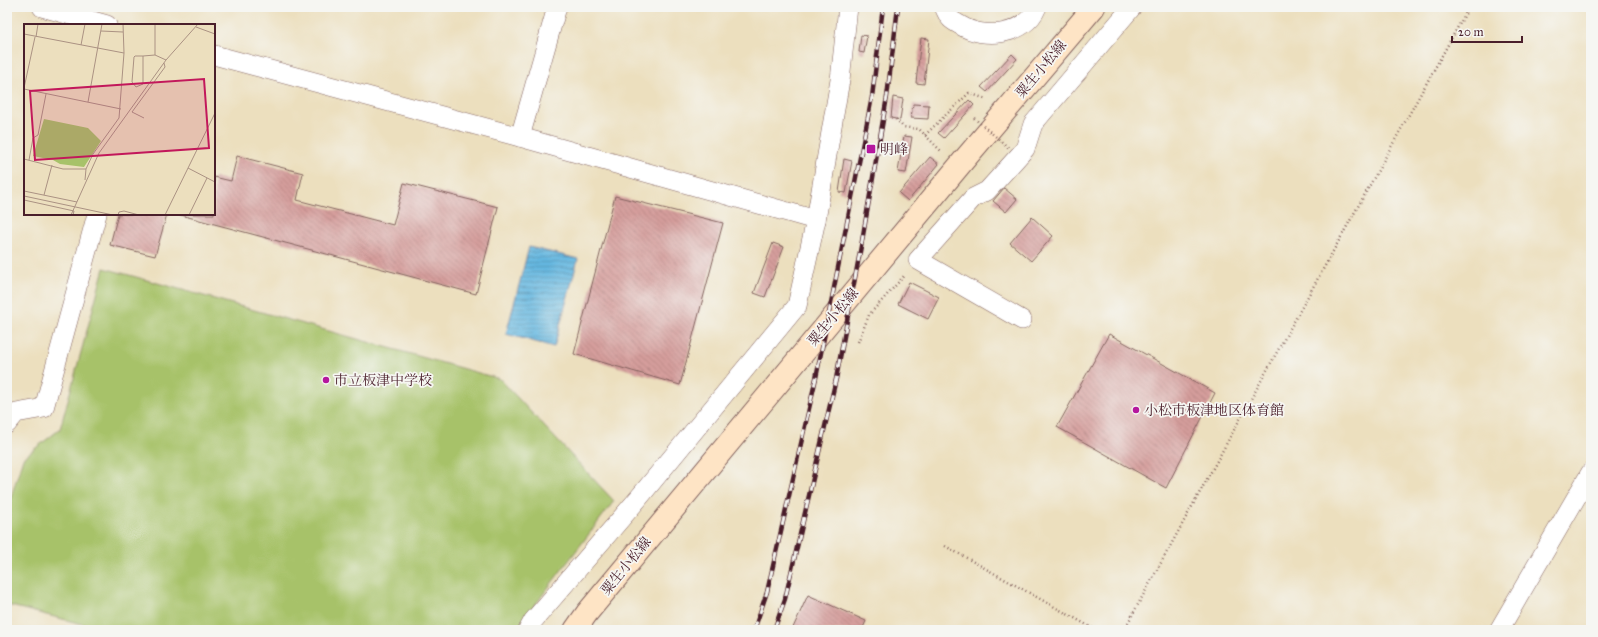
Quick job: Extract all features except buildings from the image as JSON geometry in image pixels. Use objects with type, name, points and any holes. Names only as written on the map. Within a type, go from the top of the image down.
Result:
[{"type":"main road","name":"粟生小松線","points":[[575,630],[688,490],[1094,7]]},
{"type":"street","points":[[42,7],[103,24]]},
{"type":"street","points":[[520,137],[557,7]]},
{"type":"street","points":[[528,630],[533,621],[637,500],[797,306],[816,220],[840,80],[848,7]]},
{"type":"street","points":[[944,7],[950,19],[969,30],[990,34],[1009,32],[1027,21],[1038,7]]},
{"type":"street","points":[[1022,320],[918,260],[973,198],[987,191],[1025,149],[1033,124],[1132,7]]},
{"type":"street","points":[[215,55],[520,137],[816,220]]},
{"type":"street","points":[[7,424],[16,414],[44,408],[97,215]]},
{"type":"street","points":[[1499,630],[1591,472]]},
{"type":"path","points":[[1124,630],[1469,7]]},
{"type":"path","points":[[925,135],[969,93],[990,101]]},
{"type":"path","points":[[974,118],[1010,150]]},
{"type":"path","points":[[896,119],[902,127],[919,129],[942,151]]},
{"type":"path","points":[[858,342],[869,315],[918,260]]},
{"type":"path","points":[[945,546],[1096,630]]},
{"type":"green space","points":[[104,268],[500,379],[614,501],[516,630],[106,630],[7,605],[7,510],[23,458],[60,429]]},
{"type":"water","points":[[529,247],[578,259],[554,347],[506,334]]},
{"type":"railway","points":[[754,630],[767,592],[816,378],[872,97],[883,7]]},
{"type":"railway","points":[[774,630],[785,599],[836,379],[887,97],[898,7]]},
{"type":"place","name":"明峰","points":[[871,149]]},
{"type":"place","name":"市立板津中学校","points":[[326,380]]},
{"type":"place","name":"小松市板津地区体育館","points":[[1136,410]]}]
